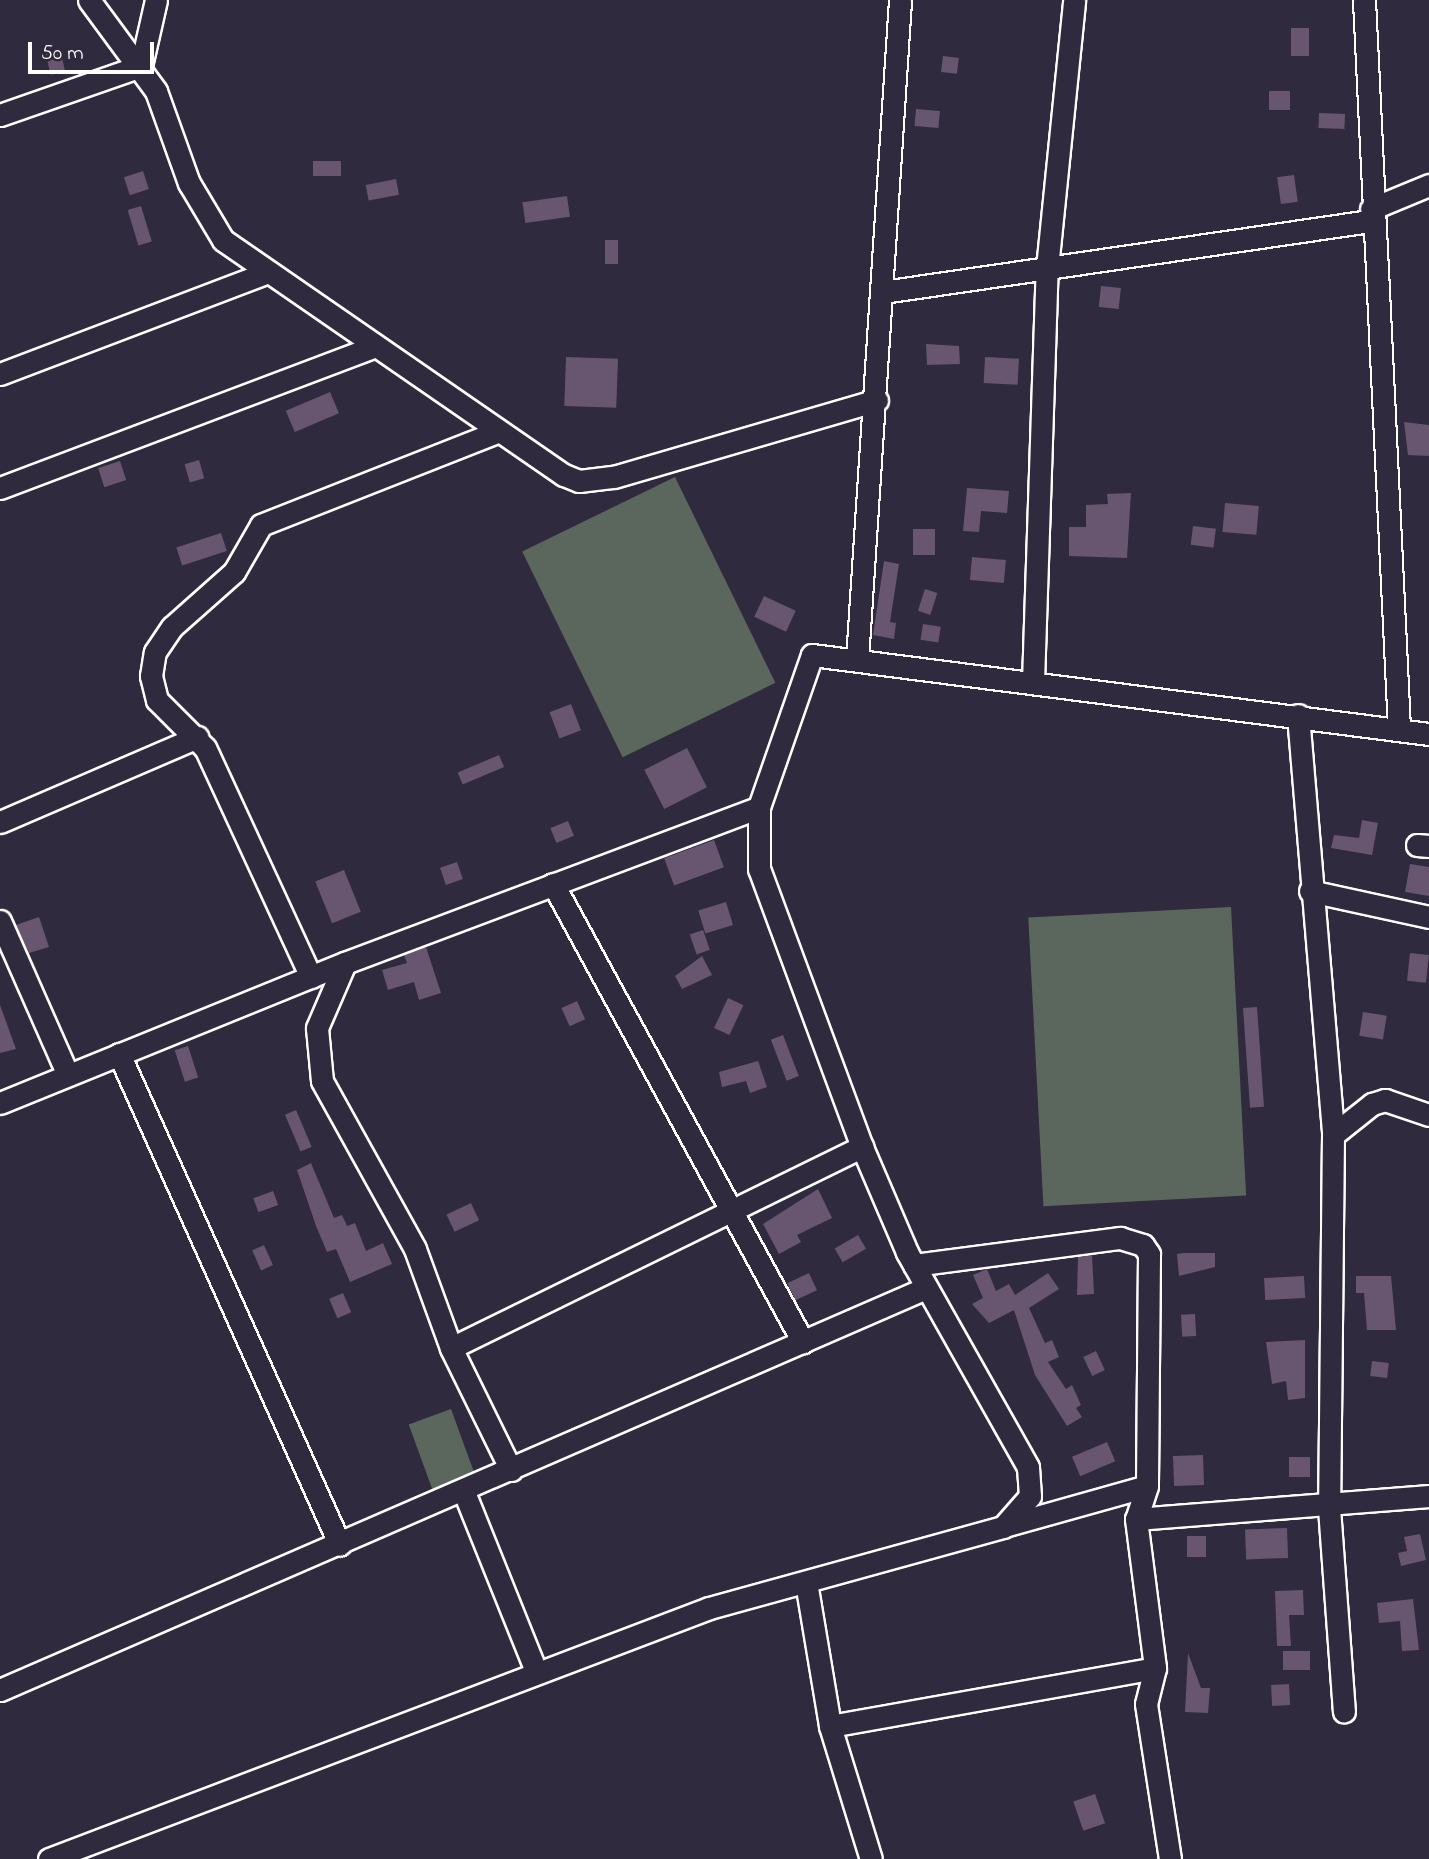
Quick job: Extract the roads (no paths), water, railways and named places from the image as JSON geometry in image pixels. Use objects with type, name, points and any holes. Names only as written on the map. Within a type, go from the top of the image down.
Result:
[{"type":"street","points":[[89,0],[141,66],[203,213],[223,240],[373,347],[564,475],[594,481],[877,400]]},
{"type":"street","points":[[141,66],[156,0]]},
{"type":"street","points":[[858,660],[877,400],[900,0]]},
{"type":"street","points":[[1033,682],[1046,268],[1074,0]]},
{"type":"street","points":[[1364,0],[1372,215],[1399,729]]},
{"type":"street","points":[[0,115],[141,66]]},
{"type":"street","points":[[883,292],[1372,215],[1429,185]]},
{"type":"street","points":[[0,374],[266,273]]},
{"type":"street","points":[[0,488],[373,347]]},
{"type":"street","points":[[311,977],[197,737],[157,700],[151,677],[155,652],[172,628],[234,572],[261,525],[497,432]]},
{"type":"street","points":[[1003,1527],[1030,1496],[1028,1467],[914,1265],[862,1147],[759,869],[759,807],[812,655],[1298,715],[1429,734]]},
{"type":"street","points":[[1298,715],[1310,891],[1333,1135],[1329,1508],[1344,1711]]},
{"type":"street","points":[[0,822],[197,737]]},
{"type":"street","points":[[0,1103],[345,963],[759,807]]},
{"type":"street","points":[[553,884],[803,1342]]},
{"type":"street","points":[[1310,891],[1429,917]]},
{"type":"street","points":[[0,921],[68,1075]]},
{"type":"street","points":[[345,963],[317,1028],[322,1081],[415,1249],[451,1348],[511,1470]]},
{"type":"street","points":[[119,1054],[340,1545]]},
{"type":"street","points":[[1333,1135],[1372,1104],[1385,1100],[1429,1115]]},
{"type":"street","points":[[451,1348],[862,1147]]},
{"type":"street","points":[[914,1265],[1120,1238],[1143,1245],[1149,1254],[1147,1486],[1136,1519],[1155,1668],[1146,1704],[1170,1859]]},
{"type":"street","points":[[0,1689],[464,1492],[926,1288]]},
{"type":"street","points":[[49,1859],[82,1853],[536,1671],[709,1608],[1147,1486]]},
{"type":"street","points":[[464,1492],[536,1671]]},
{"type":"street","points":[[1136,1519],[1329,1508],[1429,1496]]},
{"type":"street","points":[[806,1582],[830,1726],[871,1859]]},
{"type":"street","points":[[830,1726],[1155,1668]]}]
